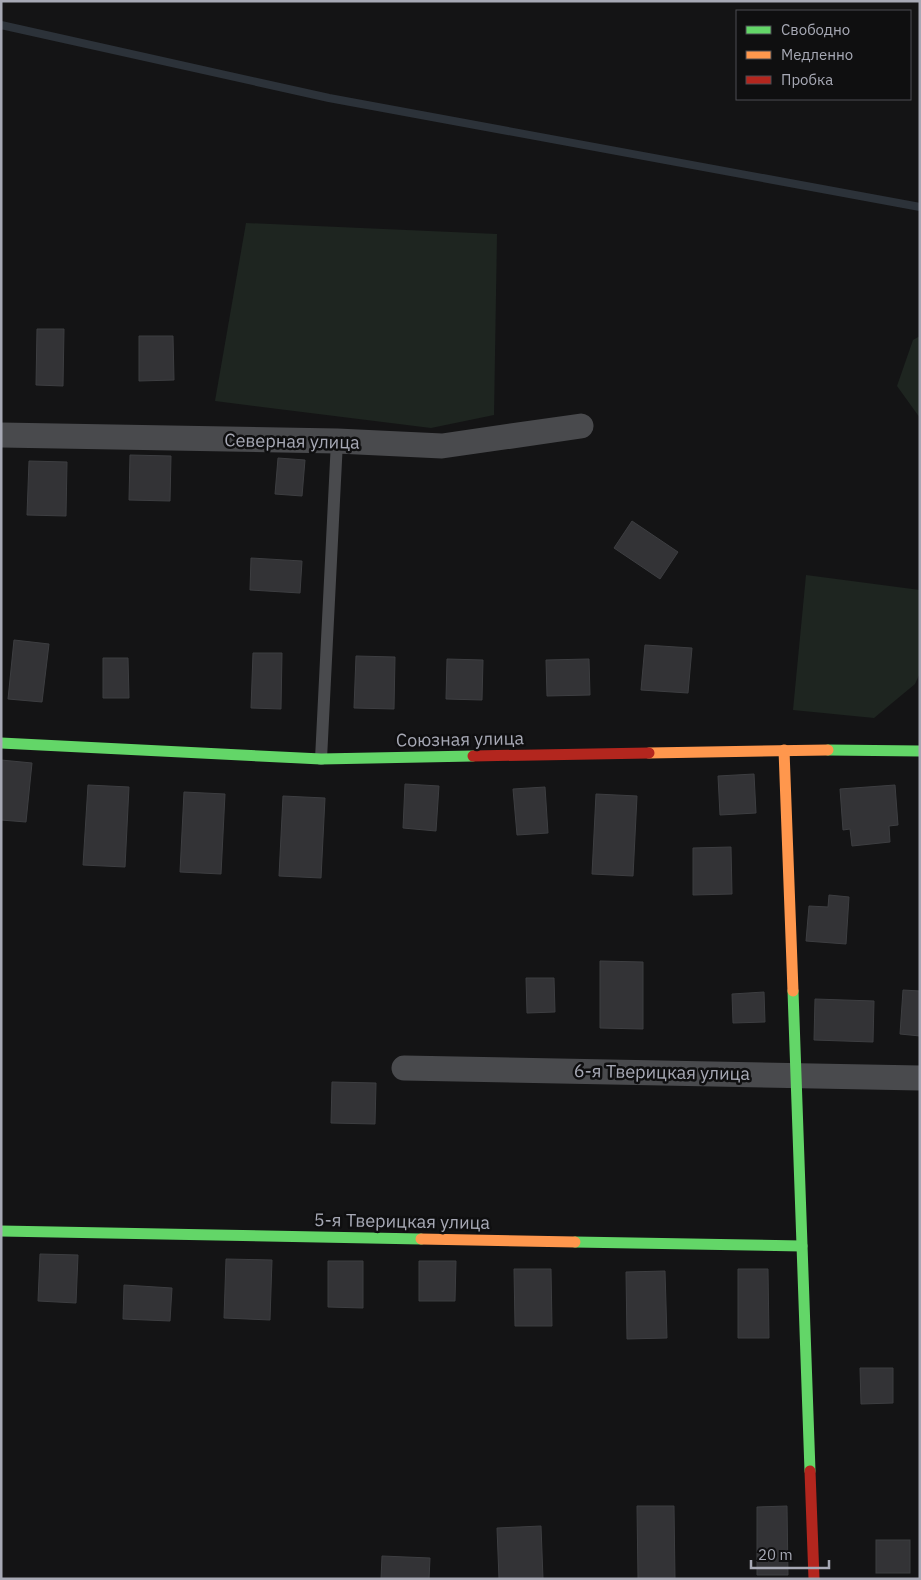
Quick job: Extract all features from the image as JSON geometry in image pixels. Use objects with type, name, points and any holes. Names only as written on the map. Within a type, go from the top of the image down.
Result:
[{"type":"street","name":"Северная улица","points":[[1,435],[337,441],[442,446],[581,426]]},
{"type":"street","name":"Союзная улица","points":[[1,743],[321,759],[784,750],[920,751]]},
{"type":"street","points":[[784,750],[814,1579]]},
{"type":"street","name":"6-я Тверицкая улица","points":[[404,1068],[795,1074],[920,1078]]},
{"type":"street","name":"5-я Тверицкая улица","points":[[1,1231],[802,1246]]},
{"type":"lane","points":[[321,759],[337,441]]},
{"type":"shaded area","points":[[246,223],[497,234],[494,415],[431,428],[215,401]]},
{"type":"shaded area","points":[[920,336],[920,418],[897,386],[913,340]]},
{"type":"shaded area","points":[[806,575],[920,590],[920,673],[915,684],[874,718],[793,710]]},
{"type":"building","points":[[37,329],[64,329],[63,386],[36,385]]},
{"type":"building","points":[[139,336],[173,336],[174,380],[139,381]]},
{"type":"building","points":[[130,455],[171,456],[170,501],[129,500]]},
{"type":"building","points":[[278,458],[305,460],[302,496],[275,494]]},
{"type":"building","points":[[29,461],[67,462],[66,516],[27,515]]},
{"type":"building","points":[[632,521],[678,552],[660,579],[614,548]]},
{"type":"building","points":[[251,558],[302,561],[300,593],[250,590]]},
{"type":"building","points":[[14,640],[49,644],[42,702],[8,699]]},
{"type":"building","points":[[645,645],[692,648],[688,693],[641,690]]},
{"type":"building","points":[[253,653],[282,653],[281,709],[251,708]]},
{"type":"building","points":[[356,656],[395,657],[394,709],[354,708]]},
{"type":"building","points":[[103,658],[128,658],[129,698],[103,698]]},
{"type":"building","points":[[447,659],[483,660],[482,700],[446,699]]},
{"type":"building","points":[[589,659],[590,695],[547,696],[546,660]]},
{"type":"building","points":[[1,760],[32,763],[26,822],[1,820]]},
{"type":"building","points":[[754,774],[756,813],[720,815],[718,776]]},
{"type":"building","points":[[405,784],[439,786],[436,831],[403,828]]},
{"type":"building","points":[[88,785],[129,787],[125,867],[83,865]]},
{"type":"building","points":[[895,785],[898,825],[889,826],[890,842],[852,846],[850,829],[843,830],[840,789]]},
{"type":"building","points":[[545,787],[548,833],[517,835],[513,789]]},
{"type":"building","points":[[184,792],[225,794],[221,874],[180,872]]},
{"type":"building","points":[[596,794],[637,796],[633,876],[592,874]]},
{"type":"building","points":[[283,796],[325,798],[321,878],[279,876]]},
{"type":"building","points":[[731,847],[732,894],[693,895],[693,848]]},
{"type":"building","points":[[829,895],[849,897],[846,944],[806,941],[809,906],[828,907]]},
{"type":"building","points":[[600,961],[643,962],[643,1029],[600,1028]]},
{"type":"building","points":[[526,978],[554,978],[555,1012],[527,1013]]},
{"type":"building","points":[[903,990],[920,991],[920,1036],[900,1034]]},
{"type":"building","points":[[764,992],[765,1022],[733,1023],[732,994]]},
{"type":"building","points":[[815,999],[874,1001],[873,1042],[814,1040]]},
{"type":"building","points":[[332,1082],[376,1083],[375,1124],[331,1123]]},
{"type":"building","points":[[40,1254],[78,1255],[76,1303],[38,1301]]},
{"type":"building","points":[[226,1259],[272,1260],[270,1320],[224,1318]]},
{"type":"building","points":[[328,1261],[363,1261],[363,1308],[328,1307]]},
{"type":"building","points":[[419,1261],[456,1261],[455,1301],[419,1301]]},
{"type":"building","points":[[514,1269],[551,1269],[552,1326],[515,1326]]},
{"type":"building","points":[[738,1269],[768,1269],[769,1338],[738,1338]]},
{"type":"building","points":[[665,1271],[667,1338],[627,1339],[626,1272]]},
{"type":"building","points":[[124,1285],[172,1288],[170,1321],[123,1319]]},
{"type":"building","points":[[860,1368],[893,1368],[893,1403],[861,1404]]},
{"type":"building","points":[[637,1506],[674,1506],[675,1579],[638,1579]]},
{"type":"building","points":[[787,1506],[788,1575],[757,1575],[757,1507]]},
{"type":"building","points":[[541,1526],[543,1579],[499,1579],[497,1528]]},
{"type":"building","points":[[876,1540],[910,1540],[910,1573],[876,1573]]},
{"type":"building","points":[[382,1556],[430,1558],[429,1579],[381,1579]]},
{"type":"waterway","points":[[1,25],[329,98],[920,207]]},
{"type":"traffic: fast","points":[[1,743],[321,759],[473,756]]},
{"type":"traffic: fast","points":[[828,750],[920,751]]},
{"type":"traffic: fast","points":[[793,991],[810,1471]]},
{"type":"traffic: fast","points":[[1,1231],[421,1239]]},
{"type":"traffic: fast","points":[[575,1242],[802,1246]]},
{"type":"traffic: slow","points":[[784,750],[793,991]]},
{"type":"traffic: slow","points":[[649,753],[828,750]]},
{"type":"traffic: slow","points":[[421,1239],[575,1242]]},
{"type":"traffic: jam","points":[[473,756],[649,753]]},
{"type":"traffic: jam","points":[[810,1471],[814,1579]]}]
